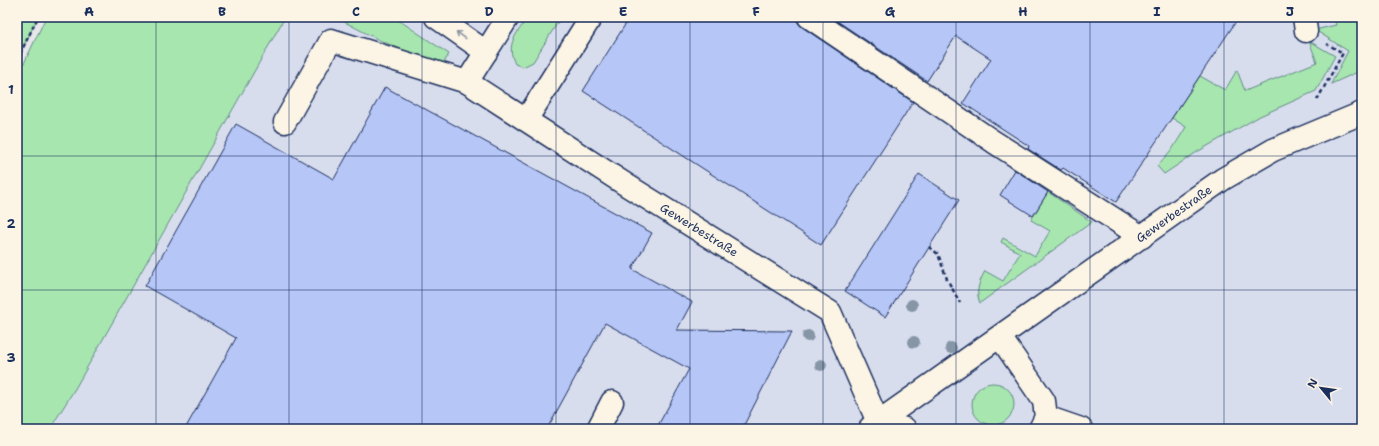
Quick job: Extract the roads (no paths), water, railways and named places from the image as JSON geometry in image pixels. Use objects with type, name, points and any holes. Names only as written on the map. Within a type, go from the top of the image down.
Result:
[{"type":"street","points":[[436,17],[486,52]]},
{"type":"street","points":[[467,82],[508,17]]},
{"type":"street","points":[[526,120],[591,17]]},
{"type":"street","points":[[809,17],[994,142],[1142,237]]},
{"type":"street","name":"Gewerbestraße","points":[[285,122],[331,40],[467,82],[628,186],[830,312],[874,426],[1223,179],[1273,150],[1362,113]]},
{"type":"street","points":[[1000,337],[1044,401],[1043,423],[1081,429]]},
{"type":"street","points":[[598,429],[612,402]]},
{"type":"street","points":[[874,426],[905,429]]}]
